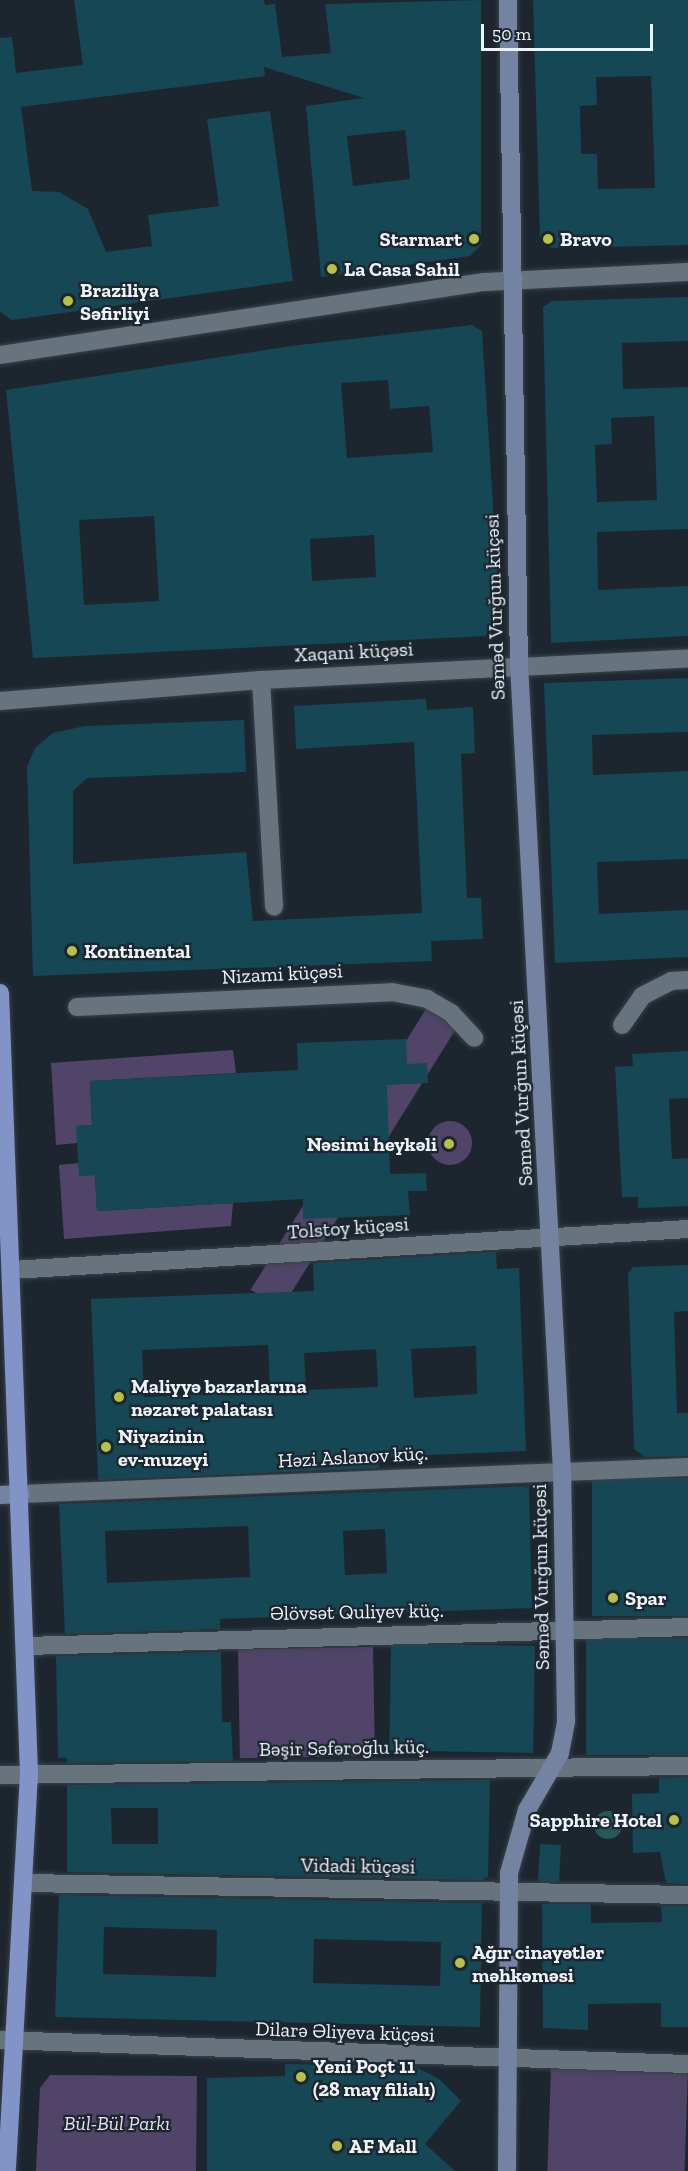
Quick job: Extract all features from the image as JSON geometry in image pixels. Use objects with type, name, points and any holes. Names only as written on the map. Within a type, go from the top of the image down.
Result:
[{"type":"main road","name":"Səməd Vurğun küçəsi","points":[[507,2171],[508,1892],[518,1836],[553,1768],[566,1721],[562,1471],[519,665],[509,279],[508,0]]},
{"type":"main road","points":[[0,993],[27,1646],[29,1774],[26,1883],[8,2041],[7,2171]]},
{"type":"main road","points":[[0,1495],[21,1494]]},
{"type":"street","points":[[0,355],[509,279],[688,272]]},
{"type":"street","name":"Xaqani küçəsi","points":[[0,701],[261,680],[688,658]]},
{"type":"street","points":[[261,680],[274,908]]},
{"type":"street","points":[[622,1025],[642,996],[671,981],[688,980]]},
{"type":"street","name":"Nizami küçəsi","points":[[77,1007],[392,992],[427,999],[451,1013],[474,1038]]},
{"type":"street","name":"Tolstoy küçəsi","points":[[12,1270],[551,1235],[688,1229]]},
{"type":"street","name":"Həzi Aslanov küç.","points":[[21,1494],[688,1467]]},
{"type":"street","name":"Əlövsət Quliyev küç.","points":[[27,1646],[688,1627]]},
{"type":"street","name":"Bəşir Səfəroğlu küç.","points":[[0,1775],[688,1766]]},
{"type":"street","name":"Vidadi küçəsi","points":[[26,1883],[688,1895]]},
{"type":"street","name":"Dilarə Əliyeva küçəsi","points":[[8,2041],[507,2060],[688,2064]]},
{"type":"green space","points":[[426,1009],[457,1028],[281,1309],[251,1290]]},
{"type":"green space","points":[[233,1050],[236,1073],[90,1081],[92,1125],[77,1126],[77,1143],[56,1145],[51,1063]]},
{"type":"green space","points":[[450,1121],[465,1128],[472,1143],[465,1158],[450,1165],[435,1158],[428,1143],[435,1128]]},
{"type":"green space","points":[[79,1163],[79,1176],[95,1175],[97,1211],[233,1203],[231,1226],[64,1239],[59,1165]]},
{"type":"green space","points":[[373,1647],[375,1756],[240,1758],[238,1649]]},
{"type":"green space","points":[[551,2068],[688,2073],[684,2171],[547,2171]]},
{"type":"green space","name":"Bül-Bül Parkı","points":[[50,2075],[197,2076],[196,2171],[36,2171],[40,2088]]},
{"type":"shaded area","points":[[608,1811],[618,1815],[622,1825],[618,1835],[608,1839],[598,1835],[594,1825],[598,1815]]},
{"type":"building","points":[[74,0],[264,0],[265,5],[275,4],[282,57],[331,53],[325,4],[481,0],[481,245],[470,256],[321,277],[306,106],[364,98],[264,67],[265,76],[21,107],[32,191],[59,192],[88,209],[106,252],[152,246],[148,215],[219,206],[207,119],[270,111],[293,281],[12,320],[0,312],[0,38],[12,37],[16,73],[83,65]],"holes":[[[405,130],[410,179],[353,186],[347,136]]]},
{"type":"building","points":[[533,0],[688,0],[688,245],[551,248],[540,239]],"holes":[[[651,76],[655,188],[598,189],[597,154],[581,154],[580,106],[597,105],[596,77]]]},
{"type":"building","points":[[688,297],[688,341],[622,343],[623,389],[688,387],[688,529],[597,532],[598,590],[688,586],[688,636],[551,643],[543,307],[552,301]],"holes":[[[654,416],[657,500],[597,502],[595,445],[612,444],[611,418]]]},
{"type":"building","points":[[472,325],[482,331],[500,617],[485,636],[33,658],[6,390],[291,346]],"holes":[[[388,380],[390,409],[429,406],[433,452],[347,458],[341,383]],[[154,516],[159,601],[84,605],[79,520]],[[374,535],[376,577],[312,581],[310,539]]]},
{"type":"building","points":[[688,678],[688,732],[592,735],[593,775],[688,771],[688,859],[597,862],[599,914],[688,910],[688,957],[555,963],[544,683]]},
{"type":"building","points":[[426,699],[427,710],[473,707],[475,753],[461,754],[467,898],[481,898],[483,939],[431,941],[432,961],[33,976],[27,767],[35,748],[53,733],[85,726],[244,720],[246,772],[87,778],[73,791],[73,864],[246,852],[253,921],[422,913],[414,742],[296,749],[294,706]]},
{"type":"building","points":[[406,1039],[407,1064],[427,1063],[428,1083],[387,1085],[390,1174],[426,1173],[427,1191],[408,1191],[410,1215],[303,1219],[303,1199],[97,1211],[95,1175],[79,1176],[76,1126],[92,1125],[90,1081],[298,1070],[297,1043]]},
{"type":"building","points":[[688,1051],[688,1098],[669,1099],[672,1159],[688,1158],[688,1206],[638,1208],[638,1197],[622,1197],[615,1067],[633,1066],[632,1054]]},
{"type":"building","points":[[496,1252],[497,1269],[519,1268],[526,1451],[379,1457],[379,1468],[98,1480],[91,1299],[314,1291],[313,1263]],"holes":[[[268,1345],[270,1391],[144,1397],[142,1350]],[[476,1346],[477,1394],[414,1398],[411,1349]],[[376,1349],[378,1387],[306,1390],[304,1353]]]},
{"type":"building","points":[[688,1265],[688,1311],[674,1312],[677,1413],[688,1413],[688,1456],[645,1457],[634,1449],[628,1274],[633,1267]]},
{"type":"building","points":[[592,1478],[688,1478],[688,1616],[592,1616]]},
{"type":"building","points":[[529,1486],[532,1608],[220,1619],[220,1629],[65,1634],[59,1504]],"holes":[[[248,1526],[250,1577],[107,1583],[105,1531]],[[385,1529],[387,1573],[345,1575],[343,1531]]]},
{"type":"building","points":[[586,1638],[688,1638],[688,1755],[586,1755]]},
{"type":"building","points":[[391,1643],[535,1646],[533,1753],[389,1750]]},
{"type":"building","points":[[221,1652],[222,1722],[231,1722],[233,1761],[67,1763],[67,1758],[58,1758],[56,1656]]},
{"type":"building","points":[[688,1777],[688,1884],[666,1883],[660,1852],[633,1853],[632,1794],[659,1793],[659,1778]]},
{"type":"building","points":[[490,1780],[488,1877],[482,1880],[67,1872],[67,1785]],"holes":[[[111,1808],[158,1808],[158,1844],[112,1844]]]},
{"type":"building","points":[[540,1844],[561,1845],[559,1882],[538,1881]]},
{"type":"building","points":[[59,1895],[482,1903],[480,2027],[55,2017]],"holes":[[[104,1927],[217,1930],[216,1977],[103,1974]],[[314,1939],[441,1942],[440,1986],[313,1983]]]},
{"type":"building","points":[[542,1904],[591,1904],[591,1923],[662,1922],[661,1906],[688,1906],[688,2027],[661,2027],[661,2003],[588,2004],[588,2030],[543,2028]]},
{"type":"building","points":[[285,2064],[414,2066],[439,2079],[461,2101],[425,2144],[455,2171],[207,2171],[207,2078],[285,2076]]},
{"type":"place","name":"Starmart","points":[[474,239]]},
{"type":"place","name":"Bravo","points":[[548,239]]},
{"type":"place","name":"La Casa Sahil","points":[[332,269]]},
{"type":"place","name":"Braziliya Səfirliyi","points":[[68,301]]},
{"type":"place","name":"Kontinental","points":[[72,951]]},
{"type":"place","name":"Nəsimi heykəli","points":[[449,1144]]},
{"type":"place","name":"Maliyyə bazarlarına nəzarət palatası","points":[[119,1397]]},
{"type":"place","name":"Niyazinin ev-muzeyi","points":[[106,1447]]},
{"type":"place","name":"Spar","points":[[613,1598]]},
{"type":"place","name":"Sapphire Hotel","points":[[674,1820]]},
{"type":"place","name":"Ağır cinayətlər məhkəməsi","points":[[460,1963]]},
{"type":"place","name":"Yeni Poçt 11 (28 may filialı)","points":[[301,2077]]},
{"type":"place","name":"AF Mall","points":[[337,2146]]}]
